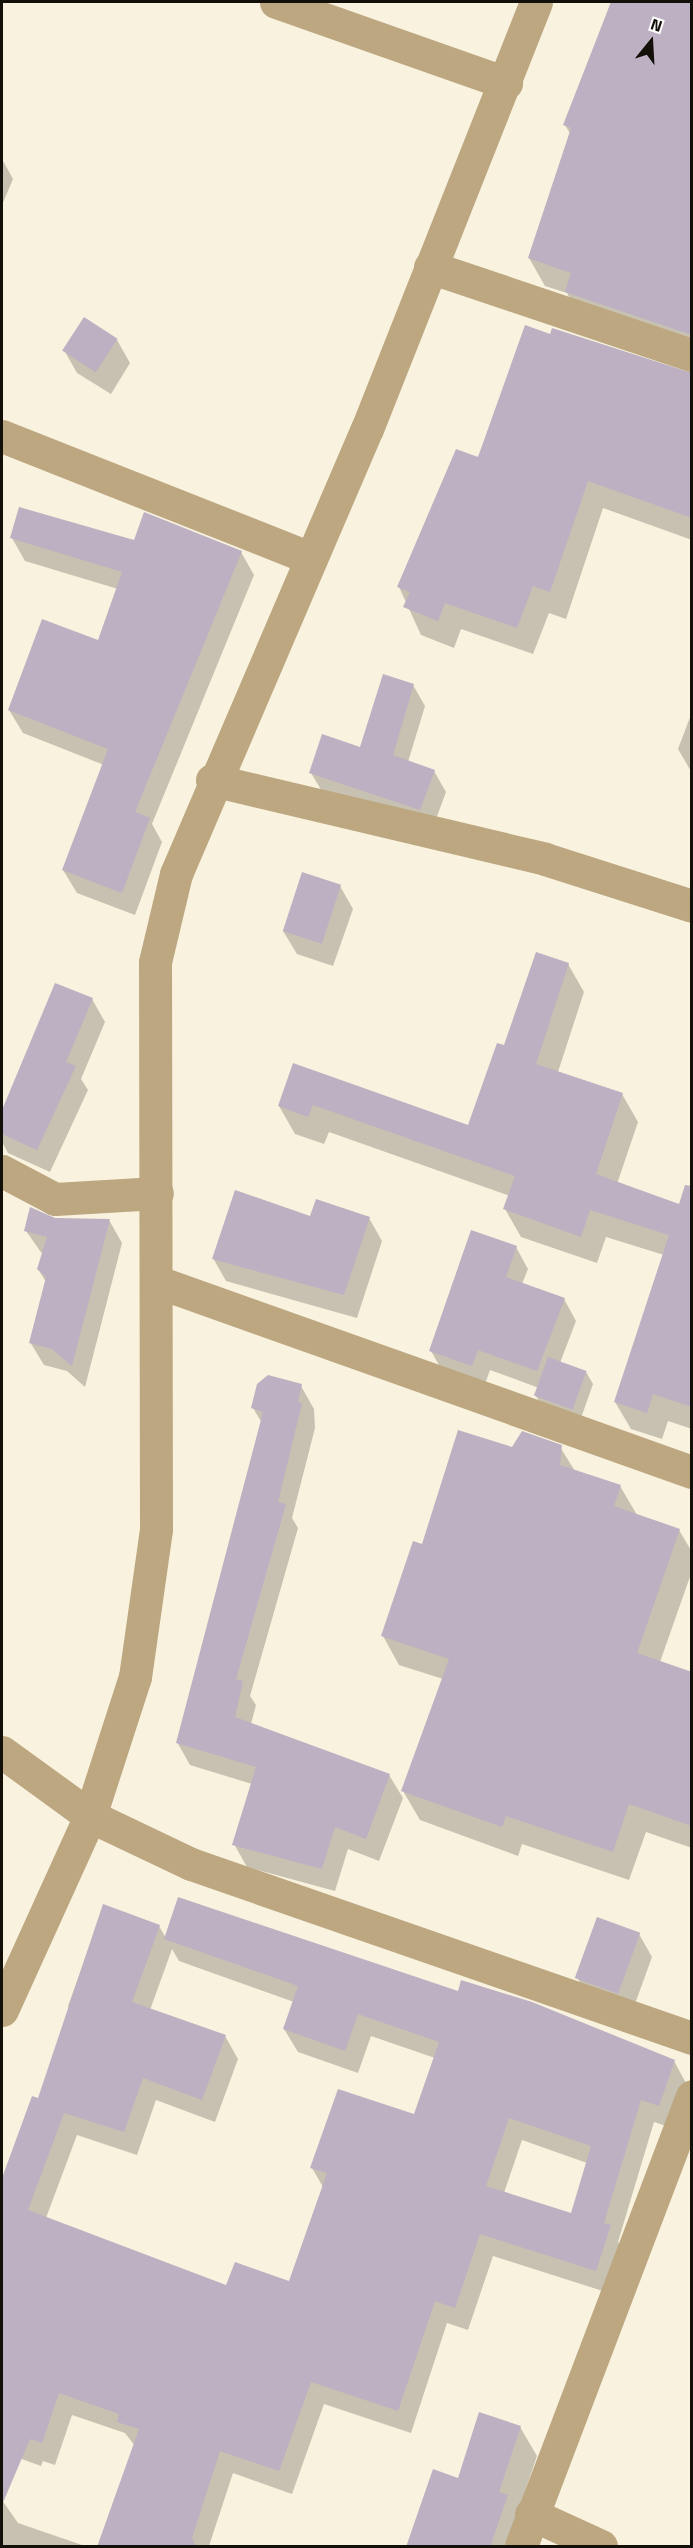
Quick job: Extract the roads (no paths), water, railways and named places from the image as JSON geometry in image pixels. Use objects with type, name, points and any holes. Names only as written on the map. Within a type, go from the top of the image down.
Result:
[{"type":"street","points":[[276,2],[506,83]]},
{"type":"street","points":[[2,2010],[90,1816],[135,1677],[156,1529],[158,1282],[154,962],[176,874],[212,780],[310,558],[506,83],[536,2]]},
{"type":"street","points":[[430,267],[692,356]]},
{"type":"street","points":[[2,436],[310,558]]},
{"type":"street","points":[[212,780],[545,859],[692,906]]},
{"type":"street","points":[[2,1171],[55,1199],[157,1193]]},
{"type":"street","points":[[158,1282],[692,1472]]},
{"type":"street","points":[[2,1752],[90,1816],[191,1864],[692,2038]]},
{"type":"street","points":[[521,2547],[531,2514],[692,2096]]},
{"type":"street","points":[[531,2514],[601,2547]]}]
